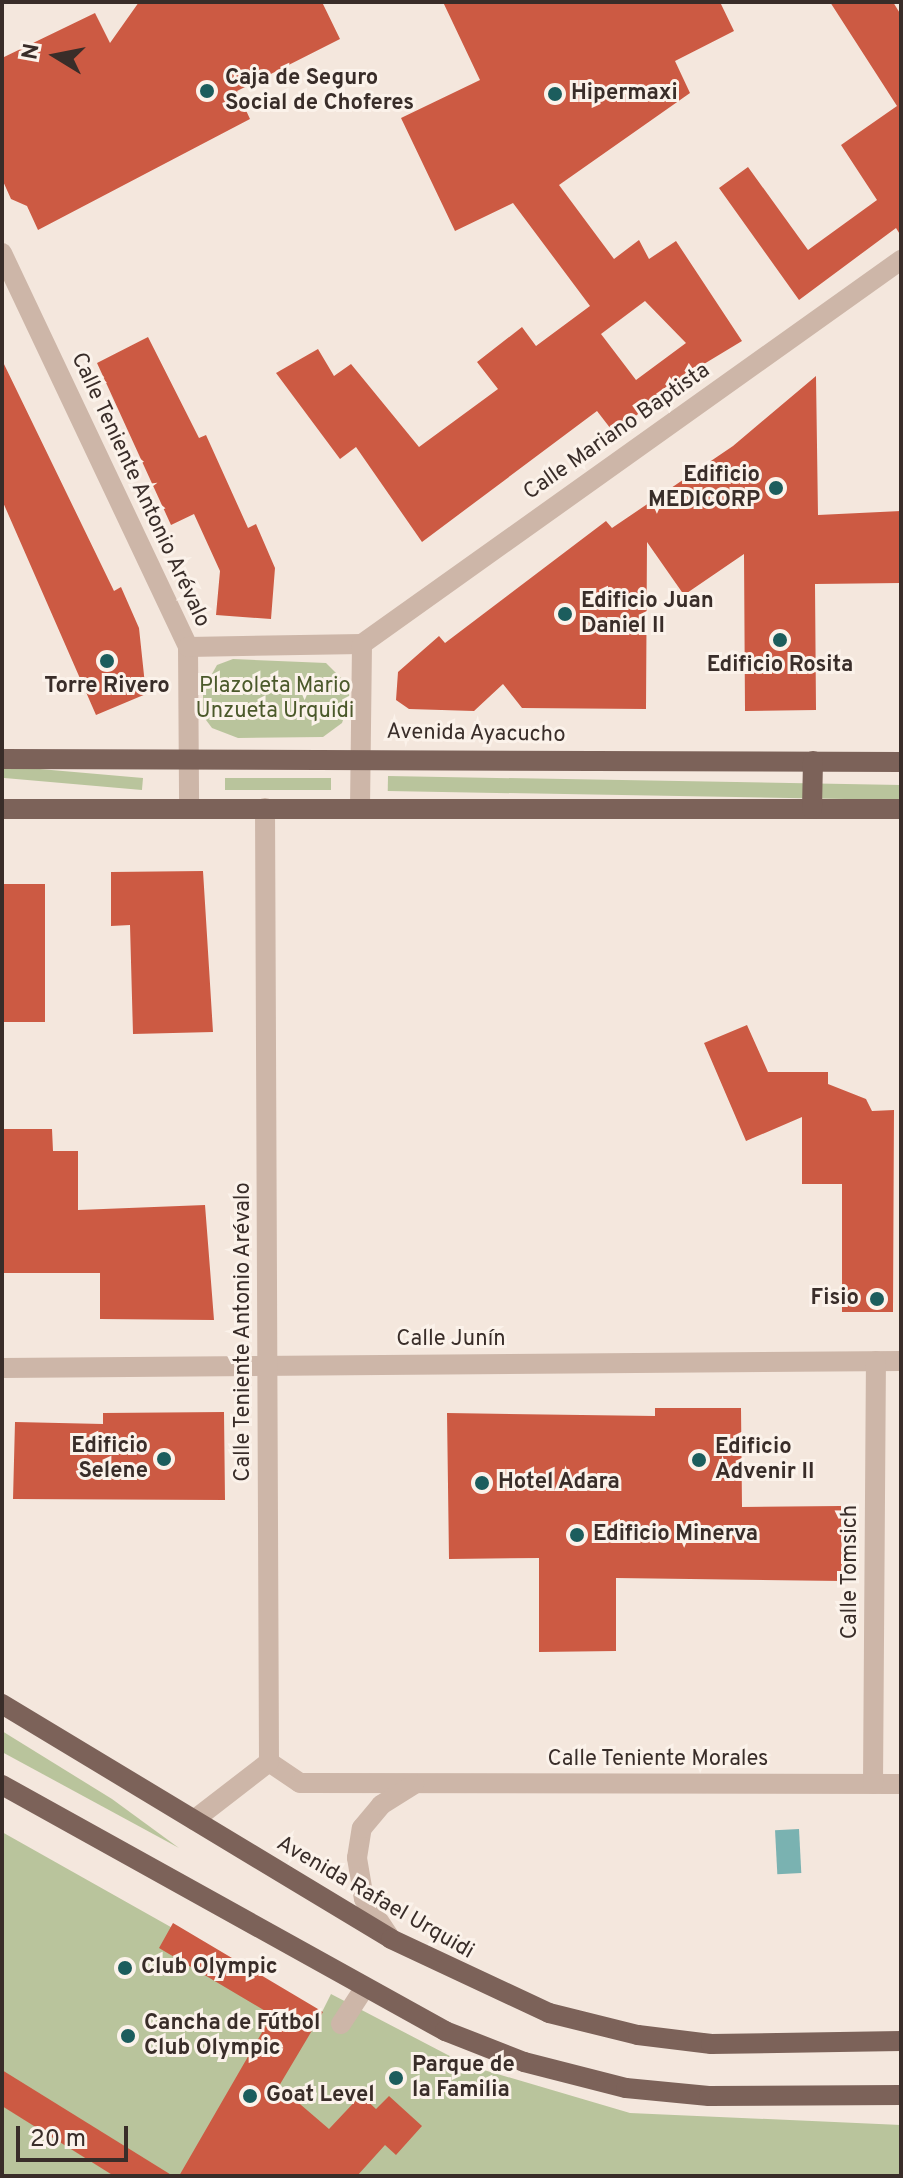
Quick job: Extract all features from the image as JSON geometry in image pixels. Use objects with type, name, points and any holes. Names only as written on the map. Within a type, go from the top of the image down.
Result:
[{"type":"main road","name":"Avenida Ayacucho","points":[[2,759],[361,757],[901,762]]},
{"type":"main road","points":[[812,809],[813,761]]},
{"type":"main road","points":[[2,809],[901,809]]},
{"type":"main road","name":"Avenida Rafael Urquidi","points":[[2,1704],[391,1939],[549,2013],[638,2035],[711,2044],[901,2041]]},
{"type":"main road","points":[[2,1785],[445,2031],[524,2062],[626,2088],[709,2096],[901,2095]]},
{"type":"street","name":"Calle Teniente Antonio Arévalo","points":[[2,253],[188,647],[189,808]]},
{"type":"street","name":"Calle Mariano Baptista","points":[[362,644],[901,260]]},
{"type":"street","points":[[188,647],[362,644],[360,808]]},
{"type":"street","name":"Calle Teniente Antonio Arévalo","points":[[265,808],[269,1762]]},
{"type":"street","name":"Calle Tomsich","points":[[873,1784],[876,1361]]},
{"type":"street","name":"Calle Junín","points":[[2,1368],[901,1361]]},
{"type":"street","points":[[194,1820],[269,1762]]},
{"type":"street","name":"Calle Teniente Morales","points":[[269,1762],[300,1783],[901,1784]]},
{"type":"street","points":[[391,1939],[364,1899],[357,1858],[362,1828],[381,1805],[414,1784]]},
{"type":"street","points":[[341,2024],[365,1987]]},
{"type":"green space","name":"Plazoleta Mario Unzueta Urquidi","points":[[233,659],[326,663],[346,683],[350,699],[342,723],[323,737],[238,738],[212,728],[203,716],[203,690],[217,665]]},
{"type":"green space","points":[[3,766],[143,778],[142,790],[2,778]]},
{"type":"green space","points":[[388,776],[901,785],[901,800],[388,791]]},
{"type":"green space","points":[[225,778],[331,778],[331,790],[225,790]]},
{"type":"green space","points":[[2,1731],[112,1799],[179,1848],[2,1752]]},
{"type":"green space","points":[[2,1832],[322,2012],[331,1994],[467,2065],[630,2113],[901,2125],[901,2176],[2,2176]]},
{"type":"water","points":[[799,1829],[801,1873],[777,1874],[775,1830]]},
{"type":"building","points":[[139,2],[322,2],[340,39],[237,91],[250,119],[38,230],[27,206],[11,199],[2,179],[2,58],[95,13],[110,43]]},
{"type":"building","points":[[443,2],[720,2],[734,31],[675,61],[690,93],[559,185],[614,259],[639,240],[649,259],[676,241],[742,341],[694,370],[614,433],[597,411],[422,542],[356,447],[340,459],[276,373],[318,349],[334,376],[351,364],[419,447],[498,389],[477,362],[522,327],[536,346],[590,306],[513,203],[455,231],[401,118],[480,80]],"holes":[[[645,301],[686,343],[636,380],[601,334]]]},
{"type":"building","points":[[830,2],[893,2],[901,15],[901,236],[896,228],[799,300],[719,188],[748,167],[808,250],[877,200],[841,145],[897,106]]},
{"type":"building","points":[[148,337],[199,438],[206,435],[248,528],[256,524],[275,568],[271,619],[216,615],[220,571],[194,514],[171,525],[97,363]]},
{"type":"building","points":[[2,360],[114,591],[121,587],[139,628],[146,694],[96,715],[2,500]]},
{"type":"building","points":[[816,376],[818,515],[901,511],[901,583],[815,584],[816,710],[745,711],[744,554],[684,595],[647,542],[646,709],[522,708],[503,684],[474,711],[409,709],[396,700],[398,672],[439,636],[445,643],[606,521],[612,528],[733,446]]},
{"type":"building","points":[[203,871],[213,1032],[133,1034],[130,925],[111,926],[111,872]]},
{"type":"building","points":[[2,884],[45,884],[45,1022],[2,1022]]},
{"type":"building","points":[[747,1025],[768,1072],[828,1072],[828,1084],[866,1099],[872,1111],[894,1110],[893,1312],[842,1312],[842,1184],[802,1184],[802,1117],[746,1141],[704,1043]]},
{"type":"building","points":[[2,1129],[52,1129],[53,1151],[78,1151],[78,1210],[205,1205],[214,1320],[100,1319],[100,1273],[2,1273]]},
{"type":"building","points":[[655,1408],[741,1408],[742,1507],[841,1506],[842,1581],[616,1578],[616,1651],[539,1652],[539,1558],[449,1559],[447,1413],[655,1416]]},
{"type":"building","name":"Edificio Selene","points":[[224,1412],[225,1500],[13,1499],[15,1422],[103,1424],[103,1413]]},
{"type":"building","points":[[173,1923],[323,2012],[279,2086],[329,2129],[361,2095],[376,2109],[389,2096],[422,2126],[396,2155],[385,2145],[357,2176],[179,2176],[272,2015],[159,1948]]},
{"type":"building","points":[[2,2070],[173,2176],[114,2176],[2,2106]]},
{"type":"place","name":"Caja de Seguro Social de Choferes","points":[[207,91]]},
{"type":"place","name":"Hipermaxi","points":[[555,94]]},
{"type":"place","name":"Edificio MEDICORP","points":[[776,488]]},
{"type":"place","name":"Edificio Juan Daniel II","points":[[565,614]]},
{"type":"place","name":"Edificio Rosita","points":[[780,640]]},
{"type":"place","name":"Torre Rivero","points":[[107,661]]},
{"type":"place","name":"Fisio","points":[[877,1299]]},
{"type":"place","name":"Edificio Selene","points":[[164,1459]]},
{"type":"place","name":"Edificio Advenir II","points":[[699,1460]]},
{"type":"place","name":"Hotel Adara","points":[[482,1483]]},
{"type":"place","name":"Edificio Minerva","points":[[577,1535]]},
{"type":"place","name":"Club Olympic","points":[[125,1968]]},
{"type":"place","name":"Cancha de Fútbol Club Olympic","points":[[128,2036]]},
{"type":"place","name":"Parque de la Familia","points":[[396,2078]]},
{"type":"place","name":"Goat Level","points":[[250,2096]]}]
